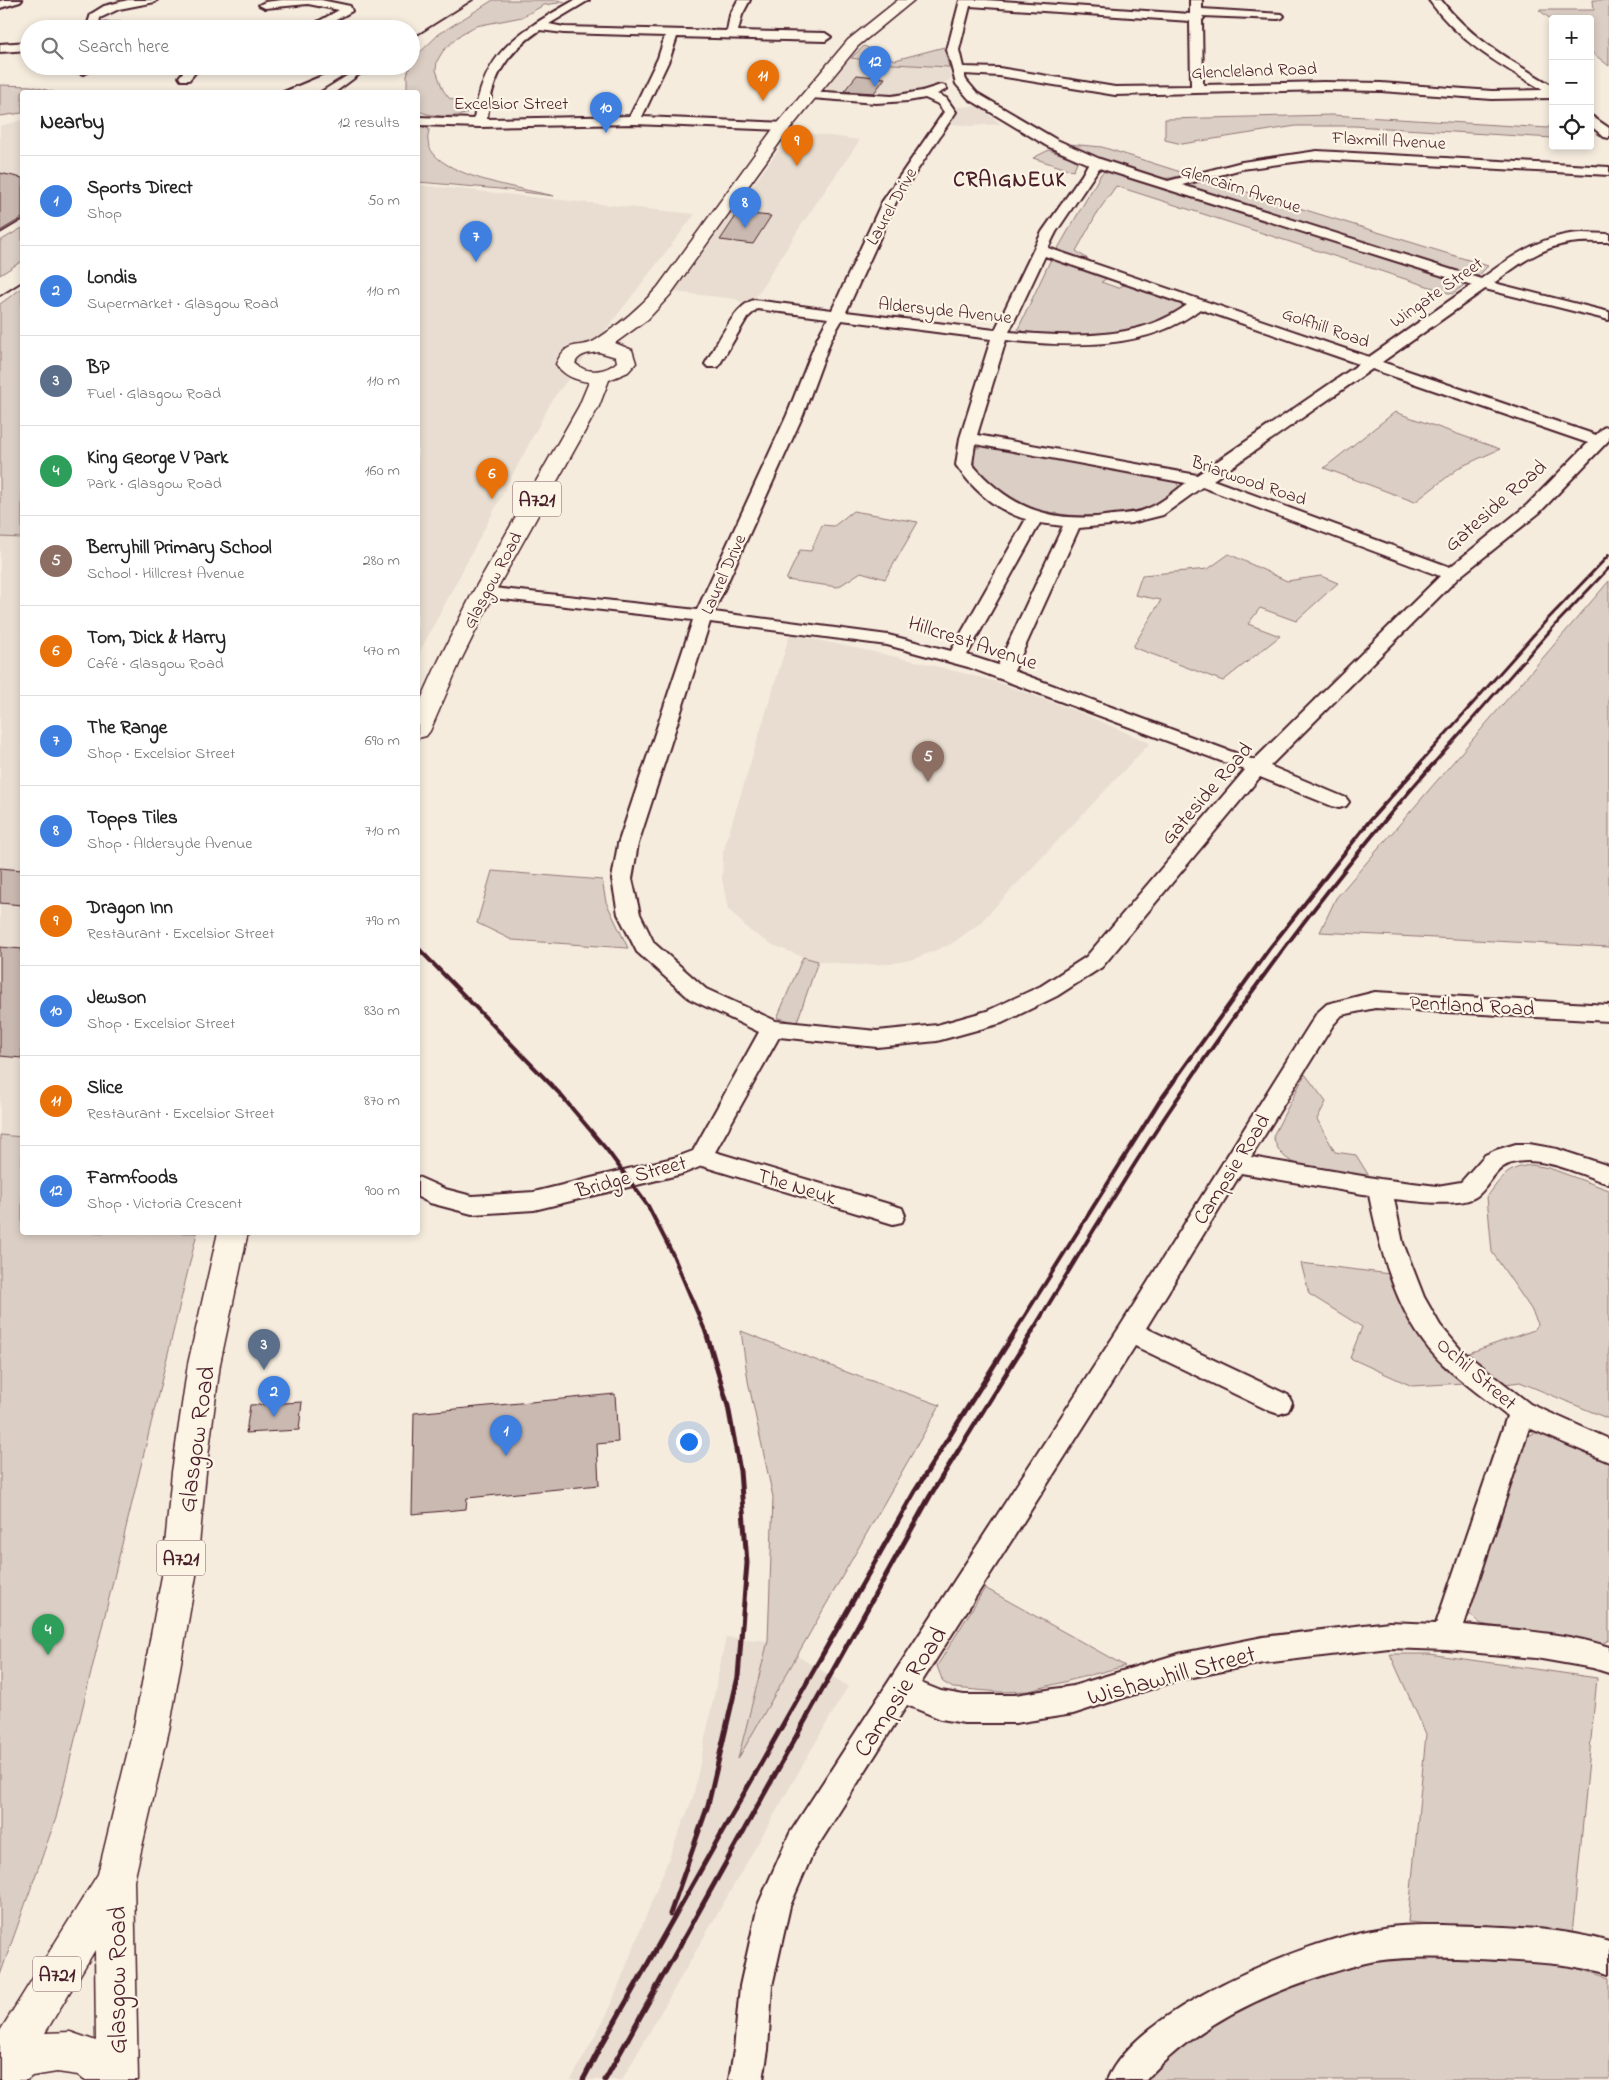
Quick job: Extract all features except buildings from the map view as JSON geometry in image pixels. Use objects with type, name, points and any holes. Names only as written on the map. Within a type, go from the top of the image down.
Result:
[{"type":"main road","points":[[606,347],[664,291],[704,237],[743,179],[853,43],[907,0]]},
{"type":"main road","points":[[606,347],[625,354],[627,363],[618,371],[601,376],[582,375],[568,368],[565,364],[569,355],[582,348],[606,347]]},
{"type":"main road","points":[[582,375],[590,406]]},
{"type":"main road","name":"A721","points":[[590,406],[601,376]]},
{"type":"main road","name":"Glasgow Road","points":[[420,727],[449,662],[484,592],[590,406]]},
{"type":"main road","name":"Glasgow Road","points":[[117,2080],[115,1880],[154,1717],[179,1576],[188,1472],[204,1364],[232,1235]]},
{"type":"main road","name":"Glasgow Road","points":[[0,2069],[115,1880]]},
{"type":"main road","points":[[0,2074],[20,2061],[45,2052],[69,2052],[90,2058],[107,2072],[111,2080]]},
{"type":"street","points":[[0,5],[16,0]]},
{"type":"street","points":[[94,20],[95,16],[103,10],[118,5],[150,0]]},
{"type":"street","points":[[480,123],[482,100],[497,63],[524,35],[583,0]]},
{"type":"street","points":[[732,34],[736,15],[744,0]]},
{"type":"street","points":[[1435,0],[1457,28],[1483,50],[1549,91]]},
{"type":"street","points":[[265,5],[308,1],[346,8],[346,11],[328,20]]},
{"type":"street","points":[[811,94],[876,101],[927,94],[959,75],[953,50],[966,1],[1197,10],[1278,16]]},
{"type":"street","points":[[1197,10],[1198,90]]},
{"type":"street","points":[[538,26],[564,30],[825,37]]},
{"type":"street","points":[[634,120],[664,58],[672,33]]},
{"type":"street","points":[[0,48],[20,47]]},
{"type":"street","name":"Glencleland Road","points":[[959,75],[999,72],[1115,91],[1324,86],[1380,87],[1492,94],[1549,93]]},
{"type":"street","name":"Glencairn Avenue","points":[[959,75],[973,96],[1038,137],[1095,162],[1482,284],[1609,316]]},
{"type":"street","name":"Laurel Drive","points":[[772,1029],[698,994],[645,947],[629,914],[622,879],[628,844],[704,616],[795,415],[824,339],[837,316],[889,202],[950,112],[942,101],[927,94]]},
{"type":"street","name":"Excelsior Street","points":[[420,121],[480,123],[634,120],[784,126]]},
{"type":"street","points":[[1594,122],[1609,134]]},
{"type":"street","name":"Flaxmill Avenue","points":[[1169,185],[1191,177],[1294,157],[1317,155],[1609,171]]},
{"type":"street","name":"Wingate Street","points":[[1095,162],[1089,175],[1049,232],[1000,335],[968,438],[964,465],[975,482],[998,501],[1035,517],[1073,523],[1133,518],[1157,511],[1518,258],[1556,241],[1572,238],[1609,238]]},
{"type":"street","name":"Golfhill Road","points":[[1040,250],[1370,362],[1604,436]]},
{"type":"street","name":"Aldersyde Avenue","points":[[713,364],[741,316],[754,304],[837,316],[1000,335],[1054,339],[1122,336],[1148,331],[1179,319],[1199,303]]},
{"type":"street","name":"Gateside Road","points":[[772,1029],[878,1039],[937,1032],[994,1017],[1048,991],[1094,962],[1257,768],[1452,574],[1533,510],[1604,436]]},
{"type":"street","name":"Briarwood Road","points":[[968,438],[1201,481],[1452,574]]},
{"type":"street","points":[[957,657],[1035,517]]},
{"type":"street","points":[[1003,674],[1073,523]]},
{"type":"street","name":"Hillcrest Avenue","points":[[484,592],[704,616],[888,640],[957,657],[1257,768],[1339,802]]},
{"type":"street","name":"Pentland Road","points":[[1335,1009],[1376,1000],[1609,1013]]},
{"type":"street","name":"Campsie Road","points":[[746,2080],[751,2050],[756,1986],[774,1905],[801,1844],[1130,1332],[1325,1019],[1335,1009]]},
{"type":"street","name":"Bridge Street","points":[[420,1187],[439,1197],[472,1204],[534,1201],[682,1165],[701,1157],[772,1029]]},
{"type":"street","points":[[1235,1163],[1380,1188],[1437,1194],[1468,1190],[1488,1167],[1504,1156],[1527,1153],[1552,1157],[1609,1176]]},
{"type":"street","name":"The Neuk","points":[[701,1157],[893,1215]]},
{"type":"street","name":"Ochil Street","points":[[1380,1188],[1391,1244],[1412,1300],[1430,1332],[1452,1356],[1521,1412],[1609,1451]]},
{"type":"street","points":[[1130,1332],[1279,1403]]},
{"type":"street","points":[[1446,1637],[1521,1412]]},
{"type":"street","name":"Wishawhill Street","points":[[900,1689],[941,1704],[964,1709],[1015,1710],[1073,1700],[1178,1667],[1263,1650],[1389,1635],[1446,1637],[1536,1645],[1593,1655],[1609,1660]]},
{"type":"street","points":[[1124,2080],[1171,2034],[1240,1991],[1290,1970],[1343,1952],[1375,1945],[1412,1942],[1565,1948],[1609,1958]]},
{"type":"shaded area","points":[[493,0],[558,0],[565,2],[544,5],[522,17],[476,26],[461,34],[443,51],[437,61],[436,70],[443,90],[449,98],[463,103],[468,108],[466,114],[442,116],[420,112],[420,90],[407,90],[407,75],[420,75],[420,52],[439,34]]},
{"type":"shaded area","points":[[1593,0],[1609,0],[1609,66],[1594,54],[1594,15],[1549,15],[1549,18],[1539,10],[1594,10]]},
{"type":"shaded area","points":[[864,46],[895,60],[944,47],[949,67],[893,64],[851,58]]},
{"type":"shaded area","points":[[851,58],[893,64],[949,67],[951,78],[923,92],[893,97],[822,93]]},
{"type":"shaded area","points":[[0,85],[31,86],[46,90],[20,90],[20,113],[0,116]]},
{"type":"shaded area","points":[[978,106],[1001,124],[972,126],[952,124],[956,107]]},
{"type":"shaded area","points":[[1332,115],[1548,128],[1549,126],[1549,138],[1354,126],[1296,126],[1182,144],[1165,140],[1165,119]]},
{"type":"shaded area","points":[[20,121],[20,215],[0,227],[0,126]]},
{"type":"shaded area","points":[[420,126],[429,129],[428,141],[433,153],[445,163],[462,172],[503,185],[554,196],[420,182]]},
{"type":"shaded area","points":[[793,131],[860,140],[802,224],[754,300],[741,302],[736,299],[674,292]]},
{"type":"shaded area","points":[[1057,143],[1102,147],[1187,174],[1157,179]]},
{"type":"shaded area","points":[[1049,150],[1077,162],[1073,171],[1033,158]]},
{"type":"shaded area","points":[[1106,170],[1115,170],[1459,280],[1464,285],[1452,294],[1116,186],[1097,213],[1076,251],[1092,262],[1057,250],[1101,174]]},
{"type":"shaded area","points":[[1230,174],[1234,188],[1488,266],[1478,276],[1468,277],[1189,189],[1186,185],[1189,182]]},
{"type":"shaded area","points":[[420,185],[695,214],[552,400],[420,651]]},
{"type":"shaded area","points":[[20,229],[20,262],[0,275],[0,241]]},
{"type":"shaded area","points":[[1051,259],[1109,277],[1101,282],[1118,288],[1127,283],[1180,301],[1186,305],[1186,309],[1158,322],[1125,331],[1075,335],[1024,332],[1018,329]]},
{"type":"shaded area","points":[[20,289],[20,538],[0,537],[0,304]]},
{"type":"shaded area","points":[[1395,412],[1500,449],[1460,467],[1415,502],[1324,468]]},
{"type":"shaded area","points":[[983,446],[992,446],[1175,480],[1179,487],[1156,504],[1136,513],[1103,517],[1066,515],[1038,510],[1018,503],[984,481],[973,460],[975,449]]},
{"type":"shaded area","points":[[853,511],[918,522],[885,579],[861,572],[838,587],[786,580],[800,550],[811,551],[822,525],[834,526]]},
{"type":"shaded area","points":[[0,537],[20,538],[20,1137],[0,1135]]},
{"type":"shaded area","points":[[1229,554],[1287,581],[1321,576],[1338,583],[1296,621],[1260,608],[1248,624],[1280,636],[1223,681],[1133,647],[1161,600],[1135,595],[1142,575],[1208,569]]},
{"type":"shaded area","points":[[1609,581],[1609,947],[1320,932],[1336,898]]},
{"type":"shaded area","points":[[790,634],[924,663],[997,682],[1079,712],[1150,743],[979,924],[951,944],[914,959],[890,964],[858,965],[818,961],[803,957],[773,945],[750,931],[728,909],[722,879],[723,852]]},
{"type":"shaded area","points":[[492,871],[602,880],[606,902],[628,948],[512,940],[477,923]]},
{"type":"shaded area","points":[[803,957],[818,961],[797,1022],[777,1018]]},
{"type":"shaded area","points":[[1305,1074],[1326,1102],[1317,1119],[1335,1152],[1356,1155],[1369,1176],[1301,1165],[1285,1157],[1279,1150],[1273,1136]]},
{"type":"shaded area","points":[[0,1135],[20,1137],[20,1235],[197,1235],[56,1818],[0,1975]]},
{"type":"shaded area","points":[[1532,1165],[1549,1168],[1609,1190],[1609,1419],[1520,1382],[1497,1385],[1463,1355],[1534,1330],[1538,1324],[1531,1309],[1492,1252],[1487,1197],[1510,1171]]},
{"type":"shaded area","points":[[1301,1263],[1390,1274],[1445,1363],[1464,1383],[1412,1386],[1350,1358],[1362,1327],[1309,1294]]},
{"type":"shaded area","points":[[741,1331],[849,1373],[940,1405],[738,1759],[768,1641],[773,1497],[748,1381]]},
{"type":"shaded area","points":[[1546,1432],[1609,1457],[1609,1640],[1598,1646],[1481,1624],[1469,1614],[1524,1439],[1534,1433]]},
{"type":"shaded area","points":[[985,1588],[1125,1666],[1029,1691],[1000,1692],[953,1688],[943,1682],[937,1666]]},
{"type":"shaded area","points":[[726,1637],[768,1641],[739,1757],[797,1656],[848,1686],[622,2080],[571,2080],[608,2012],[693,1797]]},
{"type":"shaded area","points":[[1390,1654],[1429,1654],[1597,1678],[1572,1935],[1408,1922],[1426,1734]]},
{"type":"shaded area","points":[[1477,1956],[1564,1964],[1609,1978],[1609,2080],[1148,2080],[1156,2069],[1214,2018],[1312,1974],[1386,1960]]},
{"type":"railway","points":[[420,33],[473,0]]},
{"type":"railway","points":[[286,90],[322,75]]},
{"type":"railway","points":[[322,90],[346,75]]},
{"type":"railway","points":[[340,90],[360,75]]},
{"type":"railway","points":[[0,233],[20,221]]},
{"type":"railway","points":[[0,296],[20,283]]},
{"type":"railway","points":[[1419,764],[1545,622],[1609,555]]},
{"type":"railway","points":[[1433,764],[1556,624],[1609,568]]},
{"type":"railway","points":[[1014,1333],[1159,1102],[1269,949],[1371,819],[1421,763]]},
{"type":"railway","points":[[1031,1333],[1136,1161],[1234,1017],[1364,845],[1434,763]]},
{"type":"railway","points":[[420,950],[559,1093],[607,1150],[648,1206],[673,1255],[706,1333]]},
{"type":"railway","points":[[670,1914],[708,1805],[738,1677],[747,1563],[740,1471],[728,1406],[706,1332]]},
{"type":"railway","points":[[604,2041],[915,1491],[1015,1332]]},
{"type":"railway","points":[[605,2080],[930,1496],[1032,1332]]},
{"type":"railway","points":[[583,2080],[606,2036]]},
{"type":"place","name":"Farmfoods","points":[[875,87]]},
{"type":"place","name":"Slice","points":[[763,101]]},
{"type":"place","name":"Jewson","points":[[606,133]]},
{"type":"place","name":"Dragon Inn","points":[[797,166]]},
{"type":"place","name":"Topps Tiles","points":[[745,228]]},
{"type":"place","name":"The Range","points":[[476,262]]},
{"type":"place","name":"Tom, Dick & Harry","points":[[492,499]]},
{"type":"place","name":"Berryhill Primary School","points":[[928,782]]},
{"type":"place","name":"BP","points":[[264,1370]]},
{"type":"place","name":"Londis","points":[[274,1417]]},
{"type":"place","name":"Sports Direct","points":[[506,1456]]},
{"type":"place","name":"King George V Park","points":[[48,1655]]},
{"type":"district","name":"CRAIGNEUK","points":[[1010,179]]}]
